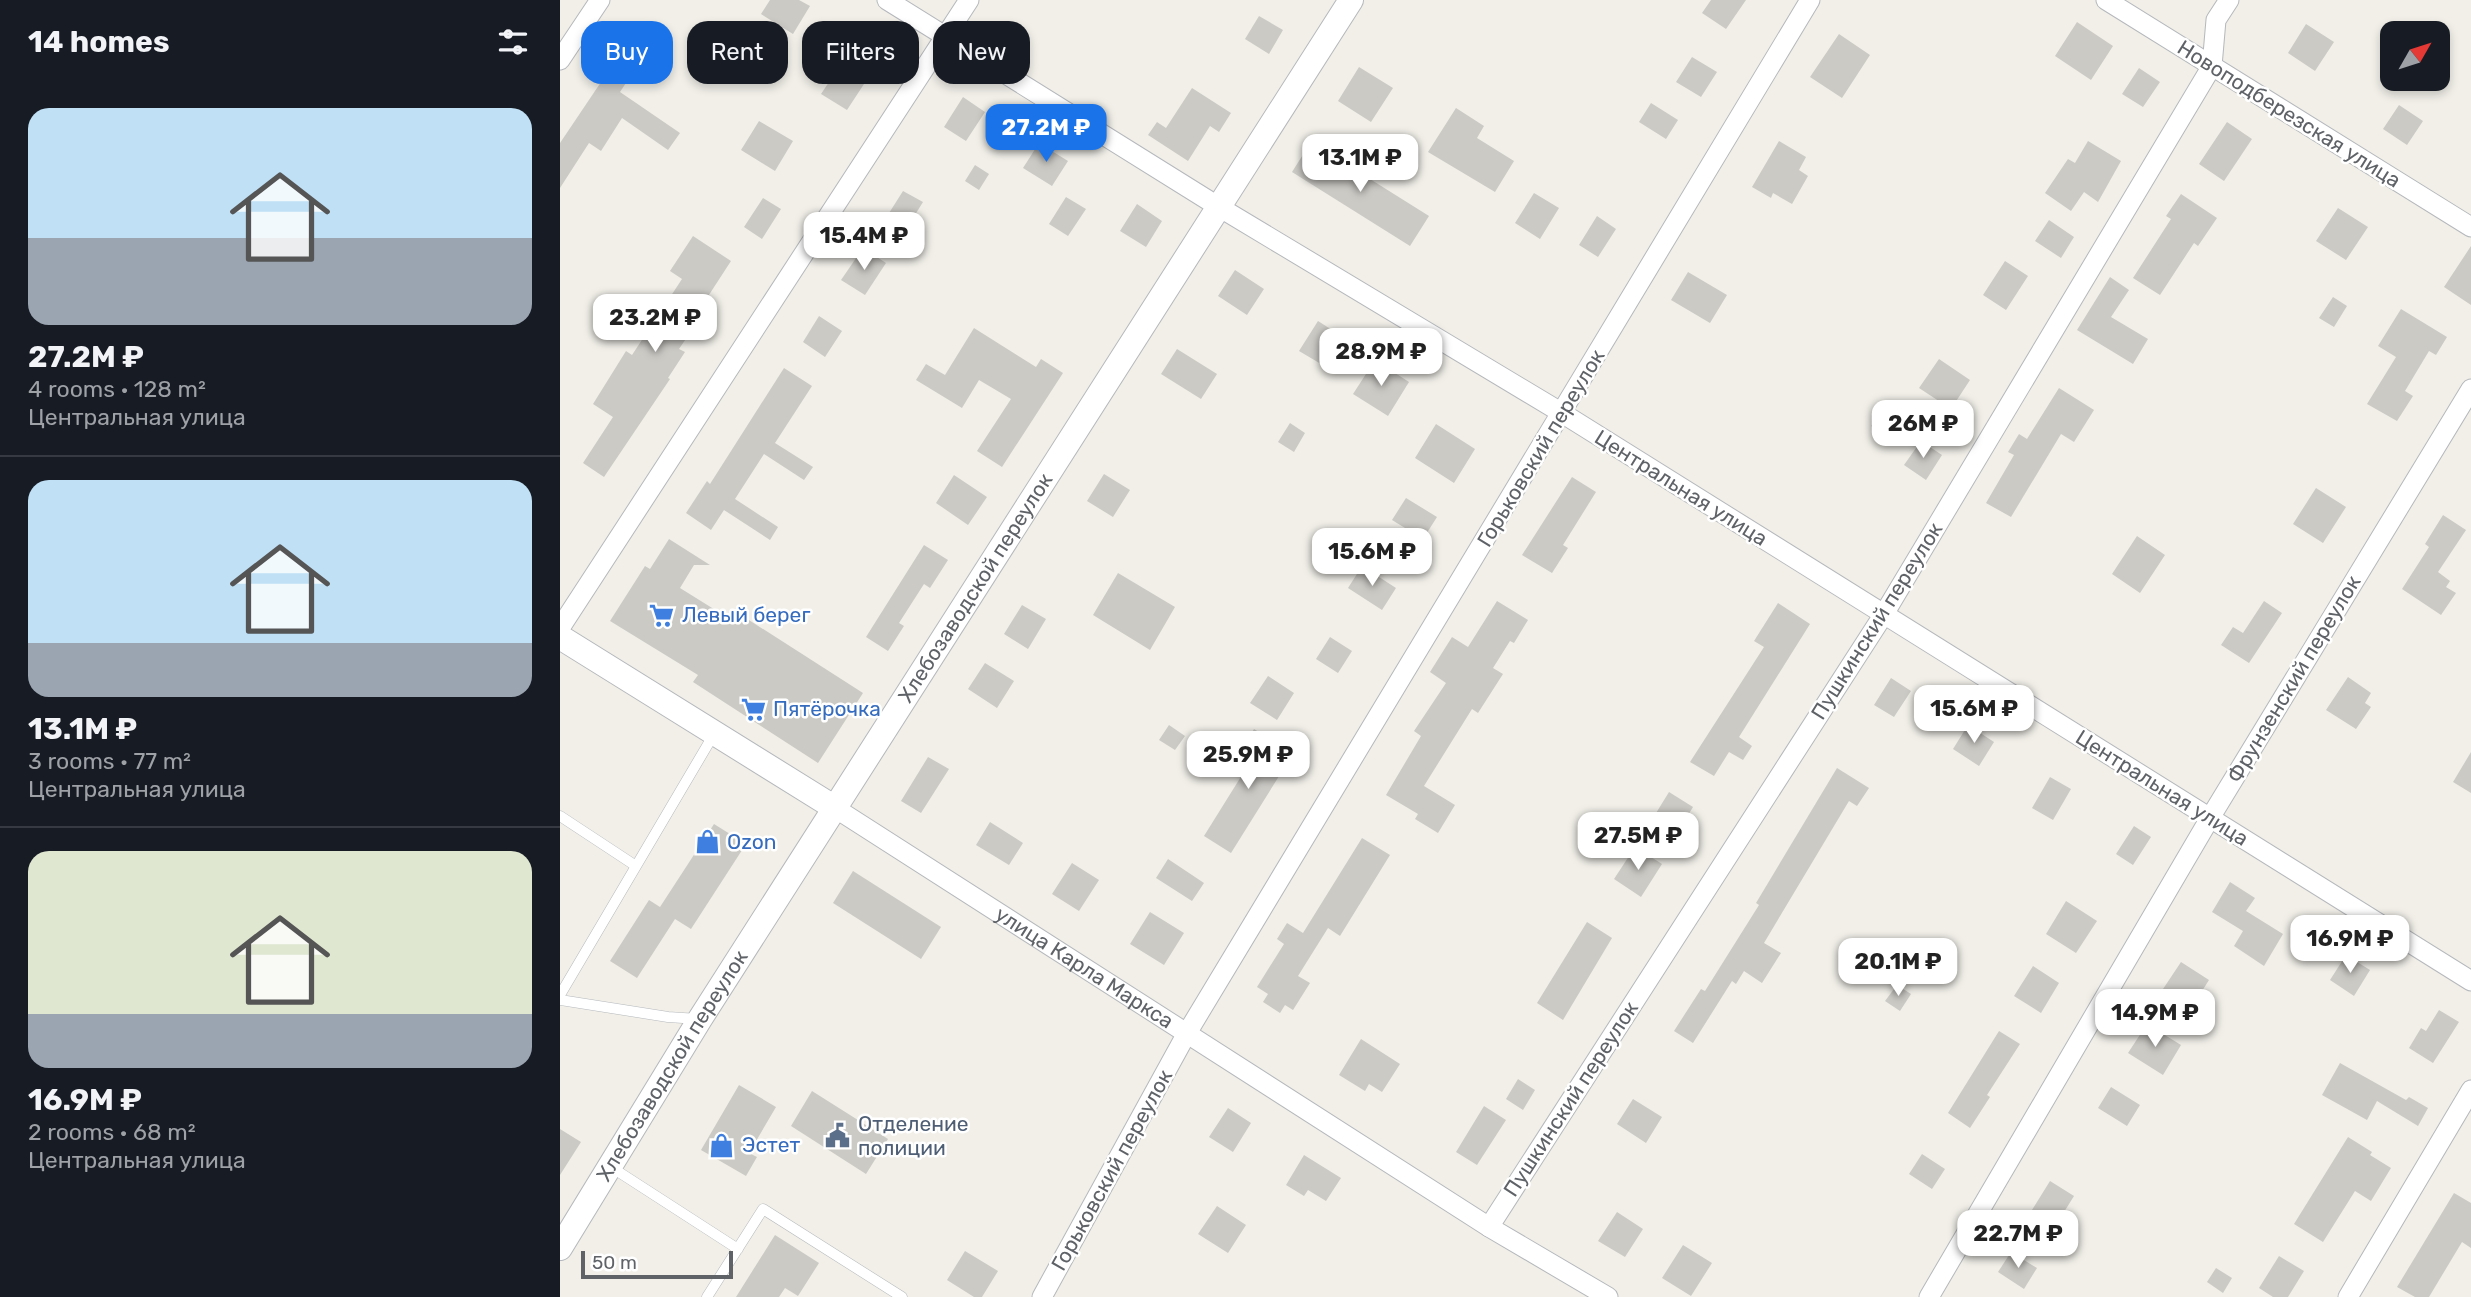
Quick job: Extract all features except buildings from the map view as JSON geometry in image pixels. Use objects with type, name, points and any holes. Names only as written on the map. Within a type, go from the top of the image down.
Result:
[{"type":"street","points":[[560,61],[600,0]]},
{"type":"street","name":"Центральная улица","points":[[887,0],[933,28]]},
{"type":"street","points":[[956,21],[969,0]]},
{"type":"street","name":"Хлебозаводской переулок","points":[[562,1242],[611,1167],[700,1019],[1351,0]]},
{"type":"street","name":"Горьковский переулок","points":[[1042,1297],[1187,1034],[1810,0]]},
{"type":"street","name":"Новоподберезская улица","points":[[2106,0],[2471,227]]},
{"type":"street","name":"Пушкинский переулок","points":[[1489,1227],[1884,614],[2212,66],[2216,20],[2229,0]]},
{"type":"street","points":[[560,628],[933,56]]},
{"type":"street","name":"Центральная улица","points":[[1023,84],[1219,207],[1562,413],[2471,981]]},
{"type":"street","name":"Фрунзенский переулок","points":[[1929,1297],[2210,818],[2471,389]]},
{"type":"street","name":"улица Карла Маркса","points":[[560,636],[835,808],[1489,1227],[1608,1297]]},
{"type":"street","points":[[2348,1297],[2471,1090]]},
{"type":"lane","points":[[700,1019],[668,1017],[560,998],[715,733]]},
{"type":"lane","points":[[560,816],[636,866]]},
{"type":"lane","points":[[611,1167],[738,1249]]},
{"type":"lane","points":[[707,1297],[763,1209],[902,1297]]},
{"type":"place","name":"Левый берег","points":[[662,615]]},
{"type":"place","name":"Пятёрочка","points":[[753,709]]},
{"type":"place","name":"Ozon","points":[[707,842]]},
{"type":"place","name":"Отделение полиции","points":[[838,1136]]},
{"type":"place","name":"Эстет","points":[[722,1145]]}]
